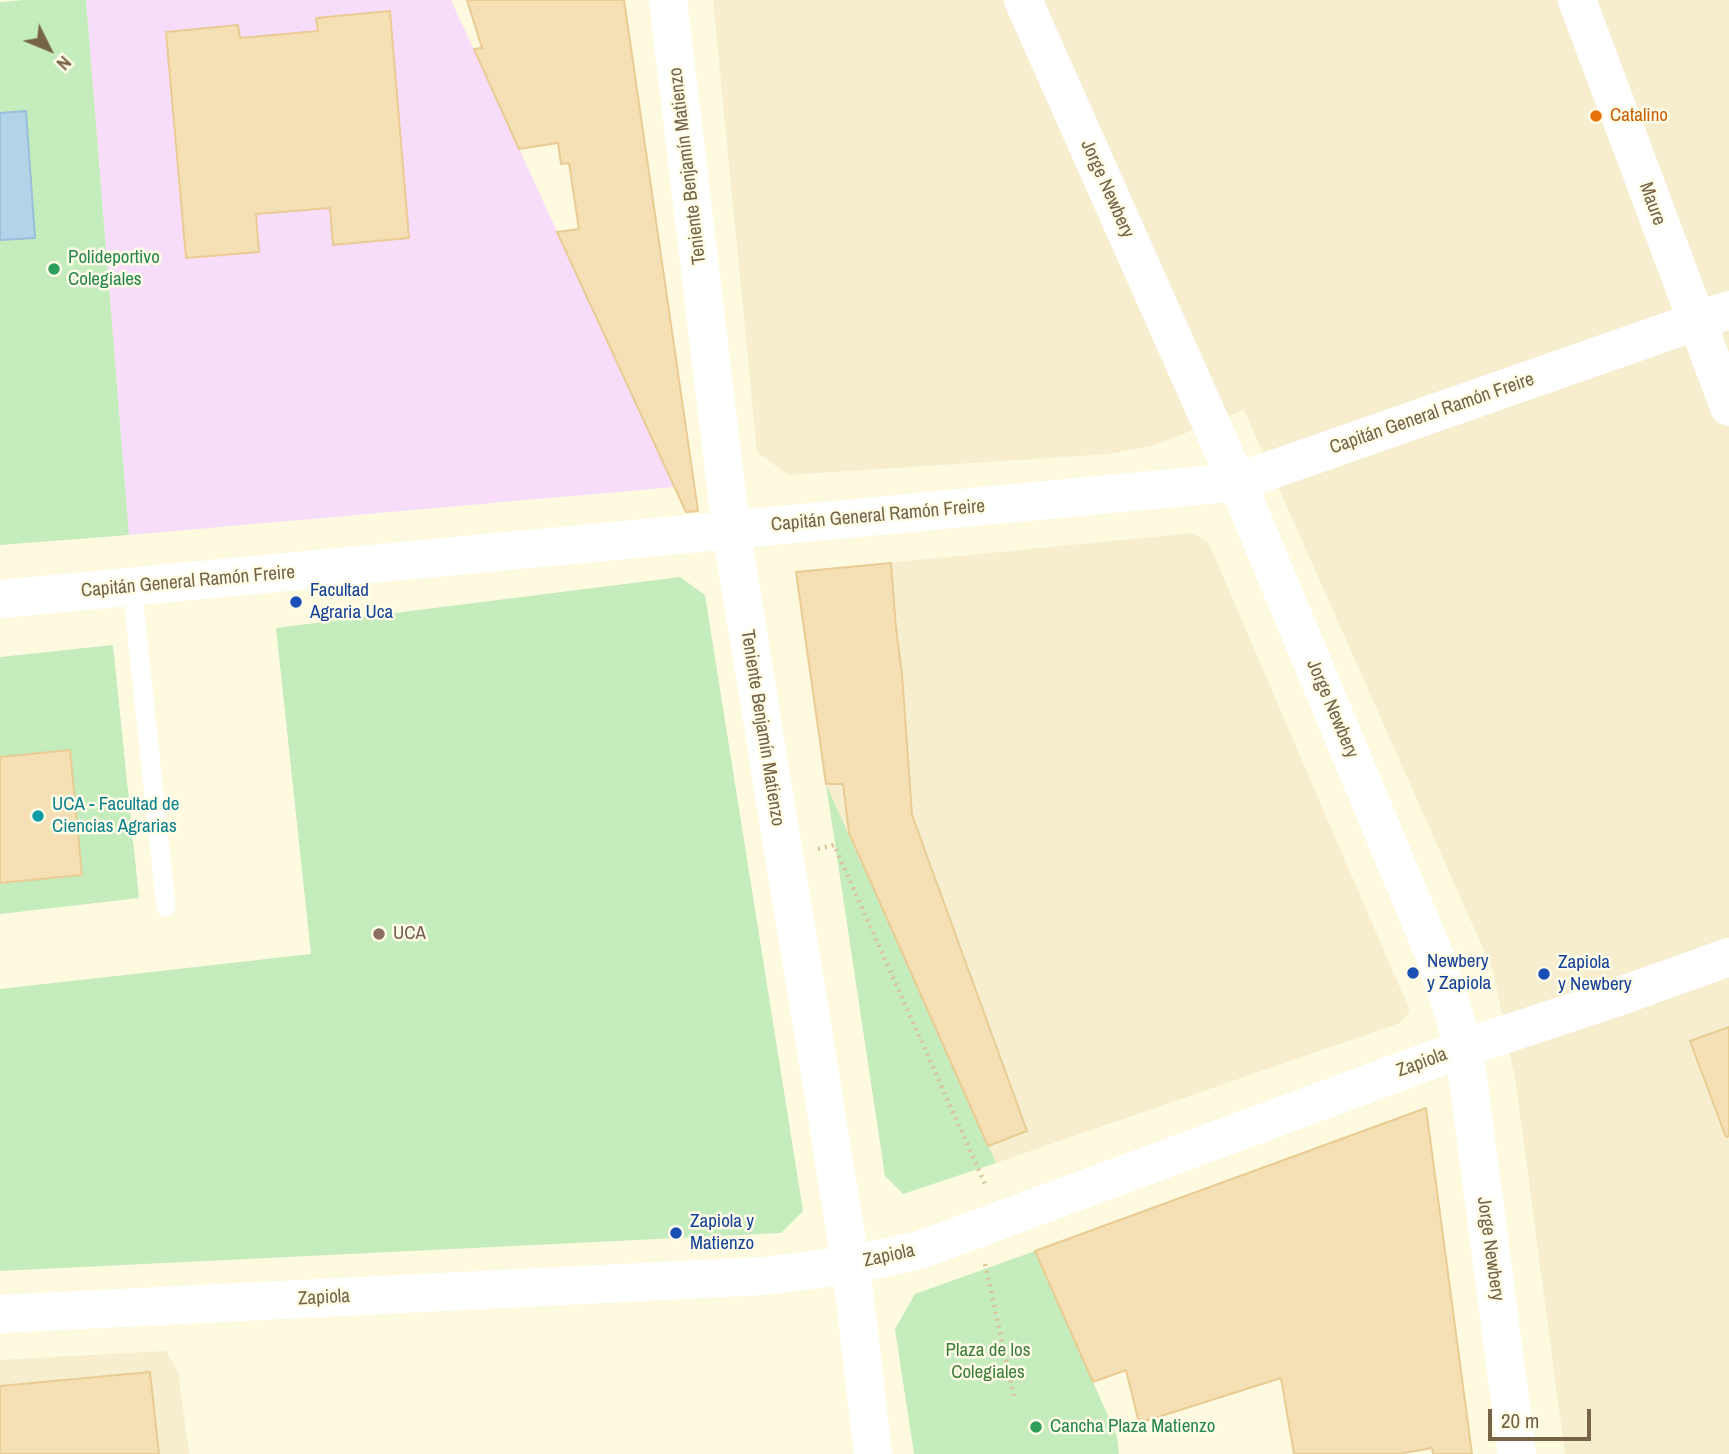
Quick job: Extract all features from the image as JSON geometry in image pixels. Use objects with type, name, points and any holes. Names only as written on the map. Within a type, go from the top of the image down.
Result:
[{"type":"street","name":"Teniente Benjamín Matienzo","points":[[668,0],[731,530],[851,1265],[873,1454]]},
{"type":"street","name":"Jorge Newbery","points":[[1023,0],[1237,482],[1437,961],[1464,1048],[1517,1454]]},
{"type":"street","name":"Maure","points":[[1577,0],[1712,316],[1729,407]]},
{"type":"street","name":"Capitán General Ramón Freire","points":[[0,599],[1237,482],[1712,316]]},
{"type":"street","name":"Zapiola","points":[[0,1314],[763,1276],[851,1265],[920,1250],[1464,1048],[1729,957]]},
{"type":"lane","points":[[132,587],[166,907]]},
{"type":"path","points":[[783,858],[834,845],[986,1185],[983,1226],[1014,1396]]},
{"type":"shaded area","points":[[86,0],[451,0],[674,487],[129,535]]},
{"type":"shaded area","points":[[713,0],[1729,0],[1729,1454],[1565,1454],[1516,1084],[1493,971],[1244,410],[1155,445],[1109,454],[788,475],[757,452]]},
{"type":"shaded area","points":[[1193,533],[1209,544],[1410,1011],[1400,1023],[996,1163],[826,784],[796,572]]},
{"type":"shaded area","points":[[166,1351],[178,1372],[189,1454],[0,1454],[0,1360]]},
{"type":"green space","name":"Polideportivo Colegiales","points":[[86,0],[129,535],[0,545],[0,2]]},
{"type":"green space","name":"UCA","points":[[680,577],[705,595],[803,1211],[781,1233],[0,1271],[0,989],[311,954],[276,628]]},
{"type":"green space","points":[[113,645],[139,898],[0,914],[0,883],[82,874],[70,750],[0,757],[0,657]]},
{"type":"green space","points":[[826,784],[996,1163],[903,1194],[885,1176]]},
{"type":"green space","name":"Plaza de los Colegiales","points":[[1035,1251],[1117,1436],[1119,1454],[914,1454],[895,1329],[915,1294]]},
{"type":"water","points":[[26,111],[35,238],[0,240],[0,113]]},
{"type":"building","points":[[467,0],[624,0],[698,511],[686,512],[557,232],[579,229],[569,163],[561,164],[558,143],[519,149],[474,49],[482,48]]},
{"type":"building","points":[[390,11],[409,238],[333,245],[330,208],[256,214],[259,252],[186,258],[166,32],[238,25],[240,38],[318,31],[316,18]]},
{"type":"building","points":[[891,563],[912,815],[1027,1131],[988,1146],[849,833],[843,784],[826,784],[796,572]]},
{"type":"building","name":"UCA - Facultad de Ciencias Agrarias","points":[[70,750],[82,875],[0,883],[0,757]]},
{"type":"building","points":[[1729,1027],[1729,1136],[1726,1137],[1690,1041]]},
{"type":"building","points":[[1426,1108],[1472,1454],[1433,1454],[1432,1448],[1398,1454],[1294,1454],[1281,1378],[1139,1423],[1126,1370],[1093,1382],[1035,1251]]},
{"type":"building","points":[[150,1372],[159,1454],[0,1454],[0,1386]]},
{"type":"place","name":"Catalino","points":[[1596,116]]},
{"type":"place","name":"Polideportivo Colegiales","points":[[54,269]]},
{"type":"place","name":"Facultad Agraria Uca","points":[[296,602]]},
{"type":"place","name":"UCA - Facultad de Ciencias Agrarias","points":[[38,816]]},
{"type":"place","name":"UCA","points":[[379,934]]},
{"type":"place","name":"Newbery y Zapiola","points":[[1413,973]]},
{"type":"place","name":"Zapiola y Newbery","points":[[1544,974]]},
{"type":"place","name":"Zapiola y Matienzo","points":[[676,1233]]},
{"type":"place","name":"Cancha Plaza Matienzo","points":[[1036,1427]]}]
